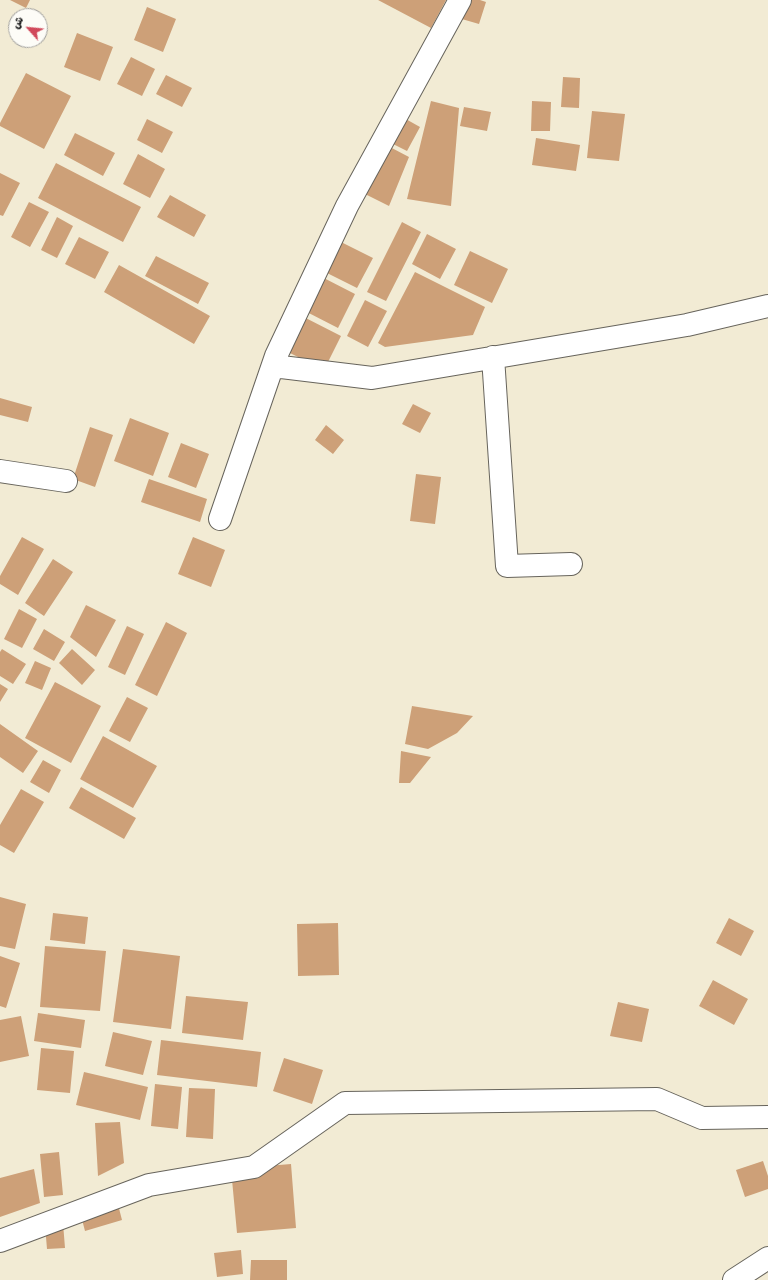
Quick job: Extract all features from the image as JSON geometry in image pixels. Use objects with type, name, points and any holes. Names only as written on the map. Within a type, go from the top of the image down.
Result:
[{"type":"street","points":[[220,519],[276,356],[347,206],[460,0]]},
{"type":"street","points":[[273,366],[372,378],[687,325],[768,306]]},
{"type":"street","points":[[493,357],[507,566],[571,564]]},
{"type":"street","points":[[0,471],[66,481]]},
{"type":"street","points":[[0,1241],[149,1184],[254,1167],[345,1103],[657,1098],[702,1118],[768,1117]]},
{"type":"street","points":[[734,1280],[768,1258]]},
{"type":"building","points":[[10,0],[30,0],[26,8]]},
{"type":"building","points":[[378,0],[446,0],[431,28]]},
{"type":"building","points":[[452,0],[480,0],[486,2],[479,24],[448,15]]},
{"type":"building","points":[[147,7],[176,19],[163,52],[134,40]]},
{"type":"building","points":[[77,33],[113,47],[100,81],[64,67]]},
{"type":"building","points":[[131,57],[155,69],[142,96],[117,84]]},
{"type":"building","points":[[26,73],[71,96],[44,149],[0,126],[0,123]]},
{"type":"building","points":[[166,75],[192,88],[182,107],[156,94]]},
{"type":"building","points":[[563,77],[580,78],[579,108],[561,107]]},
{"type":"building","points":[[431,101],[459,108],[451,206],[407,199]]},
{"type":"building","points":[[532,101],[551,102],[550,131],[531,131]]},
{"type":"building","points":[[464,107],[491,112],[487,131],[460,126]]},
{"type":"building","points":[[592,111],[625,114],[619,161],[587,158]]},
{"type":"building","points":[[404,118],[420,127],[407,151],[391,143]]},
{"type":"building","points":[[147,119],[173,132],[162,153],[137,140]]},
{"type":"building","points":[[75,133],[115,153],[103,176],[64,155]]},
{"type":"building","points":[[536,138],[580,145],[576,171],[532,165]]},
{"type":"building","points":[[388,146],[409,157],[389,206],[353,188]]},
{"type":"building","points":[[138,154],[165,169],[150,198],[123,184]]},
{"type":"building","points":[[56,163],[141,207],[123,242],[38,198]]},
{"type":"building","points":[[0,173],[20,183],[3,216],[0,215]]},
{"type":"building","points":[[170,195],[206,215],[194,237],[157,217]]},
{"type":"building","points":[[29,202],[49,212],[30,247],[11,237]]},
{"type":"building","points":[[57,217],[73,226],[57,258],[41,250]]},
{"type":"building","points":[[402,222],[421,232],[386,301],[367,292]]},
{"type":"building","points":[[427,234],[456,249],[440,279],[412,264]]},
{"type":"building","points":[[79,237],[109,252],[95,279],[65,264]]},
{"type":"building","points":[[333,238],[373,258],[357,288],[317,268]]},
{"type":"building","points":[[470,251],[508,269],[492,303],[454,285]]},
{"type":"building","points":[[156,256],[209,283],[198,304],[145,276]]},
{"type":"building","points":[[119,265],[210,316],[194,344],[104,292]]},
{"type":"building","points":[[415,272],[485,307],[473,335],[385,347],[378,343]]},
{"type":"building","points":[[316,274],[355,294],[338,328],[299,308]]},
{"type":"building","points":[[365,300],[387,311],[368,347],[347,336]]},
{"type":"building","points":[[292,311],[341,336],[324,370],[274,345]]},
{"type":"building","points":[[0,398],[32,407],[28,422],[0,415]]},
{"type":"building","points":[[413,404],[431,413],[420,433],[402,424]]},
{"type":"building","points":[[130,418],[169,433],[153,476],[114,461]]},
{"type":"building","points":[[326,425],[344,440],[333,454],[315,440]]},
{"type":"building","points":[[90,427],[113,435],[95,487],[73,479]]},
{"type":"building","points":[[181,443],[209,454],[196,488],[168,477]]},
{"type":"building","points":[[416,474],[441,477],[435,524],[410,521]]},
{"type":"building","points":[[149,479],[207,499],[200,522],[141,502]]},
{"type":"building","points":[[22,537],[44,549],[18,595],[0,584],[0,576]]},
{"type":"building","points":[[193,537],[225,550],[211,587],[178,574]]},
{"type":"building","points":[[53,559],[73,572],[44,616],[25,603]]},
{"type":"building","points":[[86,605],[116,620],[96,657],[70,637]]},
{"type":"building","points":[[19,609],[37,619],[22,648],[4,639]]},
{"type":"building","points":[[166,622],[187,633],[157,696],[135,685]]},
{"type":"building","points":[[127,626],[144,634],[125,675],[108,667]]},
{"type":"building","points":[[44,629],[65,642],[54,661],[33,649]]},
{"type":"building","points":[[2,649],[26,664],[13,684],[0,676],[0,652]]},
{"type":"building","points":[[72,649],[95,670],[82,685],[59,663]]},
{"type":"building","points":[[35,661],[51,668],[42,690],[25,683]]},
{"type":"building","points":[[55,682],[101,706],[71,763],[25,738]]},
{"type":"building","points":[[0,684],[8,689],[0,702]]},
{"type":"building","points":[[127,697],[148,708],[130,742],[109,731]]},
{"type":"building","points":[[412,706],[473,716],[457,733],[428,749],[405,744]]},
{"type":"building","points":[[0,724],[38,751],[23,773],[0,757]]},
{"type":"building","points":[[103,736],[157,766],[133,808],[80,779]]},
{"type":"building","points":[[401,751],[431,757],[410,783],[399,783]]},
{"type":"building","points":[[43,760],[61,770],[49,793],[30,782]]},
{"type":"building","points":[[81,787],[136,818],[124,839],[69,808]]},
{"type":"building","points":[[21,789],[44,802],[14,853],[0,845],[0,825]]},
{"type":"building","points":[[0,897],[26,904],[15,949],[0,946]]},
{"type":"building","points":[[53,913],[88,917],[85,944],[50,940]]},
{"type":"building","points":[[729,918],[754,931],[741,956],[716,943]]},
{"type":"building","points":[[338,923],[339,975],[298,976],[297,924]]},
{"type":"building","points":[[45,946],[106,951],[100,1011],[40,1007]]},
{"type":"building","points":[[123,949],[180,956],[171,1029],[113,1022]]},
{"type":"building","points":[[0,956],[20,963],[6,1008],[0,1006]]},
{"type":"building","points":[[713,980],[748,999],[734,1025],[699,1006]]},
{"type":"building","points":[[186,996],[248,1002],[243,1040],[182,1033]]},
{"type":"building","points":[[618,1002],[649,1009],[642,1042],[610,1036]]},
{"type":"building","points":[[38,1013],[85,1020],[81,1048],[34,1041]]},
{"type":"building","points":[[21,1016],[29,1056],[0,1062],[0,1020]]},
{"type":"building","points":[[113,1032],[152,1041],[143,1075],[105,1066]]},
{"type":"building","points":[[161,1040],[261,1052],[257,1087],[157,1075]]},
{"type":"building","points":[[41,1048],[74,1051],[70,1093],[37,1090]]},
{"type":"building","points":[[284,1058],[323,1070],[312,1104],[273,1091]]},
{"type":"building","points":[[84,1072],[148,1087],[140,1120],[76,1105]]},
{"type":"building","points":[[155,1084],[182,1087],[178,1129],[151,1126]]},
{"type":"building","points":[[189,1088],[215,1089],[213,1139],[186,1137]]},
{"type":"building","points":[[120,1122],[124,1163],[98,1176],[95,1123]]},
{"type":"building","points":[[59,1152],[63,1195],[44,1197],[40,1154]]},
{"type":"building","points":[[763,1161],[768,1176],[768,1189],[745,1197],[736,1170]]},
{"type":"building","points":[[291,1164],[296,1228],[237,1233],[231,1169]]},
{"type":"building","points":[[34,1169],[40,1203],[0,1217],[0,1178]]},
{"type":"building","points":[[115,1193],[122,1220],[85,1231],[78,1204]]},
{"type":"building","points":[[63,1223],[65,1248],[47,1249],[45,1225]]},
{"type":"building","points":[[241,1250],[243,1274],[217,1277],[214,1253]]},
{"type":"building","points":[[251,1260],[287,1260],[287,1280],[250,1280]]}]
